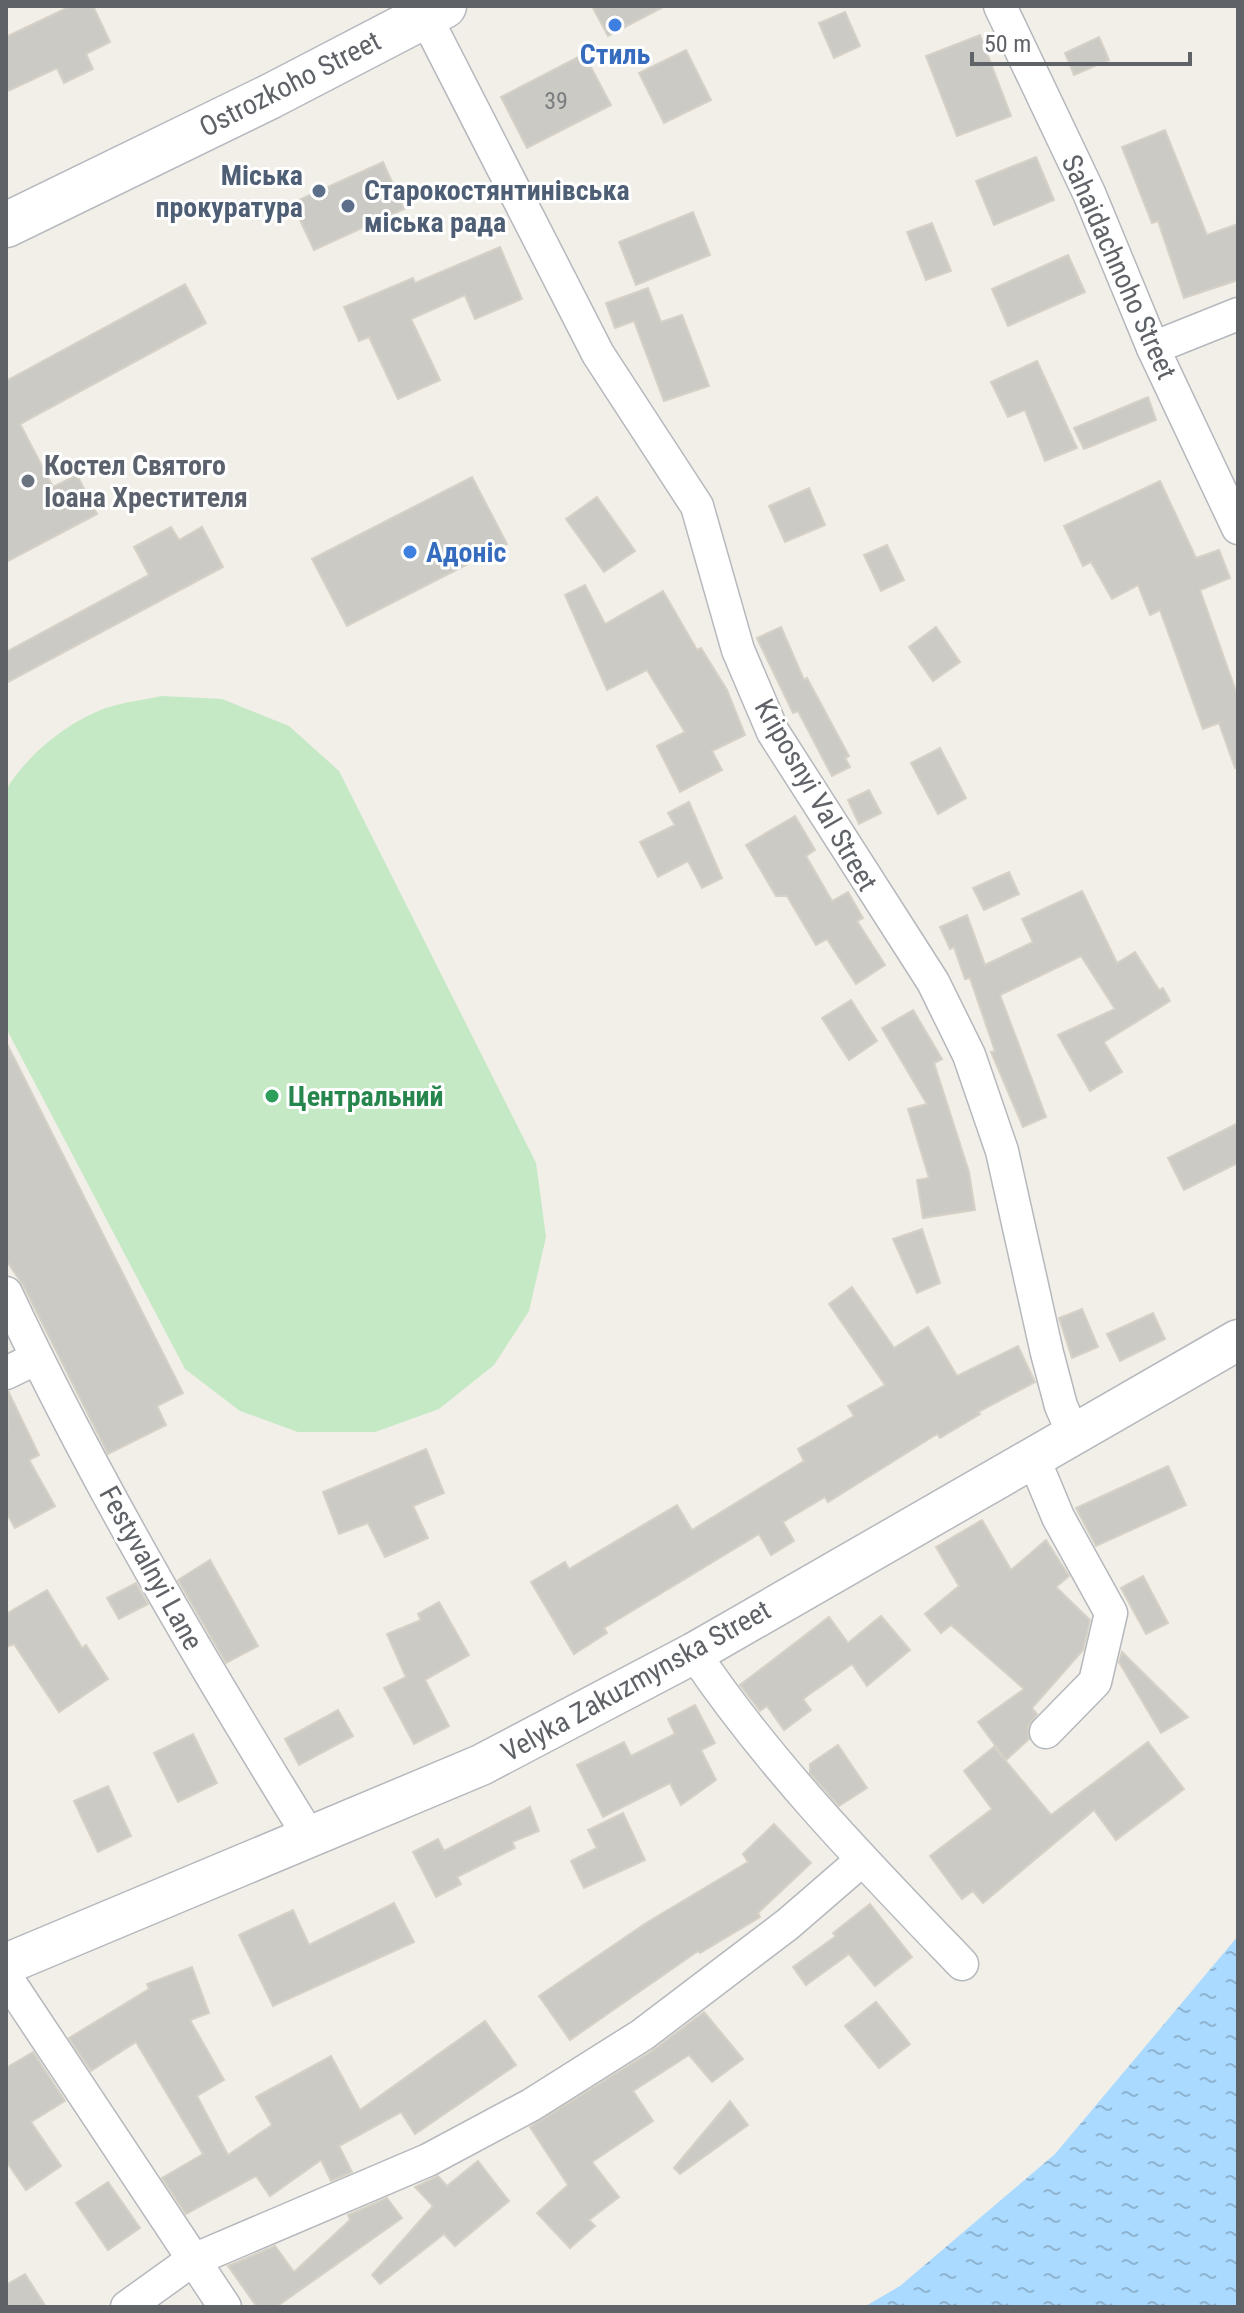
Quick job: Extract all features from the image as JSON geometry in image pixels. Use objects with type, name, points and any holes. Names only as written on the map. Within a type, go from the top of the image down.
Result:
[{"type":"main road","name":"Ostrozkoho Street","points":[[6,225],[271,96],[430,9]]},
{"type":"street","name":"Sahaidachnoho Street","points":[[1000,6],[1089,193],[1153,348],[1238,528]]},
{"type":"street","name":"Kriposnyi Val Street","points":[[430,9],[598,354],[697,506],[738,650],[773,732],[933,982],[969,1055],[1002,1151],[1047,1353],[1061,1406],[1073,1433]]},
{"type":"street","points":[[1153,348],[1238,314]]},
{"type":"street","name":"Festyvalnyi Lane","points":[[6,1293],[37,1358],[212,1679],[309,1836]]},
{"type":"street","name":"Velyka Zakuzmynska Street","points":[[6,1964],[481,1765],[694,1653],[1238,1340]]},
{"type":"street","points":[[6,1373],[37,1358]]},
{"type":"street","points":[[1033,1457],[1058,1517],[1111,1613],[1095,1682],[1046,1732]]},
{"type":"street","points":[[694,1653],[740,1721],[862,1860],[962,1964]]},
{"type":"street","points":[[127,2307],[191,2261],[428,2160],[531,2105],[642,2035],[788,1924],[862,1860]]},
{"type":"street","points":[[6,1977],[191,2261],[225,2307]]},
{"type":"green space","name":"Центральний","points":[[161,696],[222,699],[289,726],[339,771],[536,1163],[546,1237],[529,1311],[494,1365],[439,1409],[375,1432],[298,1432],[240,1411],[185,1369],[6,1028],[6,790],[37,752],[77,722],[106,708]]},
{"type":"water","points":[[1238,1936],[1238,2307],[864,2307],[900,2286],[1055,2154]]},
{"type":"building","points":[[71,6],[93,6],[110,42],[86,54],[93,69],[64,83],[57,68],[6,92],[6,37]]},
{"type":"building","name":"Стиль","points":[[592,6],[665,6],[608,36]]},
{"type":"building","points":[[845,12],[860,46],[834,58],[819,23]]},
{"type":"building","points":[[980,35],[1011,116],[957,136],[926,56]]},
{"type":"building","points":[[1099,37],[1109,60],[1074,75],[1065,53]]},
{"type":"building","points":[[686,50],[711,100],[664,123],[639,73]]},
{"type":"building","points":[[584,54],[611,105],[527,148],[501,97]]},
{"type":"building","points":[[1165,130],[1207,235],[1238,224],[1238,280],[1184,298],[1158,221],[1152,223],[1122,147]]},
{"type":"building","points":[[1036,157],[1054,200],[994,225],[976,181]]},
{"type":"building","name":"Старокостянтинівська міська рада","points":[[383,162],[404,209],[314,250],[292,203]]},
{"type":"building","points":[[693,212],[710,255],[636,285],[619,242]]},
{"type":"building","points":[[932,223],[951,271],[926,280],[907,232]]},
{"type":"building","points":[[500,247],[522,299],[475,319],[465,295],[411,319],[440,380],[398,399],[369,337],[359,341],[344,307],[413,278],[415,283]]},
{"type":"building","points":[[1068,255],[1085,292],[1008,326],[992,289]]},
{"type":"building","points":[[185,284],[206,323],[20,424],[53,487],[77,475],[97,514],[6,562],[6,381]]},
{"type":"building","points":[[648,288],[661,322],[682,315],[709,386],[664,401],[634,321],[615,328],[606,303]]},
{"type":"building","points":[[1037,361],[1077,448],[1045,461],[1025,410],[1008,417],[991,382]]},
{"type":"building","points":[[1148,397],[1156,420],[1084,449],[1074,428]]},
{"type":"building","name":"Адоніс","points":[[472,477],[507,544],[347,626],[312,559]]},
{"type":"building","points":[[1160,481],[1196,558],[1219,550],[1230,578],[1200,590],[1238,697],[1238,767],[1235,768],[1219,723],[1203,729],[1160,610],[1150,615],[1138,585],[1112,599],[1091,562],[1083,566],[1064,526]]},
{"type":"building","points":[[809,488],[825,525],[785,542],[769,506]]},
{"type":"building","points":[[597,497],[635,551],[604,572],[566,519]]},
{"type":"building","points":[[171,527],[179,540],[202,527],[223,567],[6,683],[6,652],[149,575],[134,547]]},
{"type":"building","points":[[887,545],[904,580],[881,591],[864,555]]},
{"type":"building","points":[[585,585],[605,624],[663,591],[697,650],[701,648],[727,690],[745,735],[712,751],[722,770],[680,792],[657,746],[685,732],[647,670],[607,690],[565,595]]},
{"type":"building","points":[[781,627],[804,680],[807,678],[849,756],[845,758],[850,767],[832,776],[798,711],[793,713],[757,638]]},
{"type":"building","points":[[936,627],[960,662],[933,681],[909,647]]},
{"type":"building","points":[[940,748],[966,798],[938,814],[911,763]]},
{"type":"building","points":[[869,790],[881,813],[859,824],[848,800]]},
{"type":"building","points":[[689,802],[722,878],[702,888],[688,861],[658,877],[640,842],[675,825],[668,813]]},
{"type":"building","points":[[795,816],[815,850],[806,856],[832,901],[848,892],[863,918],[857,921],[885,965],[856,984],[827,939],[816,945],[787,896],[776,896],[746,845]]},
{"type":"building","points":[[1009,872],[1019,894],[984,910],[973,888]]},
{"type":"building","points":[[1082,891],[1117,963],[1135,952],[1159,990],[1163,988],[1170,1001],[1104,1042],[1122,1072],[1090,1091],[1058,1035],[1115,1009],[1081,956],[1000,995],[1046,1117],[1023,1127],[991,1052],[995,1051],[970,978],[965,979],[954,947],[950,949],[940,927],[967,915],[985,965],[1033,942],[1022,919]]},
{"type":"building","points":[[851,1000],[877,1041],[849,1060],[822,1018]]},
{"type":"building","points":[[913,1010],[942,1059],[934,1063],[969,1172],[975,1210],[923,1218],[917,1180],[929,1178],[908,1109],[927,1104],[882,1028]]},
{"type":"building","points":[[6,1042],[183,1393],[157,1406],[166,1425],[108,1454],[23,1285],[6,1260]]},
{"type":"building","points":[[1238,1123],[1238,1163],[1184,1190],[1168,1158]]},
{"type":"building","points":[[922,1229],[940,1283],[917,1293],[893,1239]]},
{"type":"building","points":[[852,1287],[894,1348],[928,1327],[957,1376],[1018,1346],[1035,1382],[978,1412],[980,1414],[940,1438],[937,1434],[828,1502],[825,1497],[783,1522],[794,1541],[771,1555],[759,1534],[604,1628],[607,1633],[574,1654],[531,1582],[565,1562],[569,1569],[677,1505],[692,1530],[804,1461],[798,1449],[854,1416],[848,1406],[885,1385],[829,1304]]},
{"type":"building","points":[[1082,1309],[1098,1347],[1072,1358],[1059,1318]]},
{"type":"building","points":[[1153,1313],[1165,1339],[1120,1361],[1107,1334]]},
{"type":"building","points":[[8,1391],[39,1455],[29,1460],[55,1506],[15,1528],[6,1512]]},
{"type":"building","points":[[426,1449],[444,1493],[413,1506],[428,1538],[385,1557],[368,1523],[339,1534],[323,1492]]},
{"type":"building","points":[[1168,1466],[1186,1505],[1096,1546],[1076,1508]]},
{"type":"building","points":[[982,1520],[1011,1570],[1046,1540],[1069,1576],[1056,1587],[1090,1620],[1083,1650],[1032,1708],[1037,1714],[1028,1727],[1029,1739],[1006,1760],[978,1722],[1024,1689],[951,1625],[941,1633],[925,1614],[959,1586],[936,1547]]},
{"type":"building","points":[[210,1560],[258,1646],[226,1663],[178,1580]]},
{"type":"building","points":[[1143,1576],[1168,1623],[1146,1634],[1121,1588]]},
{"type":"building","points":[[136,1583],[148,1604],[119,1619],[107,1598]]},
{"type":"building","points":[[47,1590],[82,1648],[86,1645],[108,1679],[59,1712],[14,1644],[6,1647],[6,1614]]},
{"type":"building","points":[[439,1602],[469,1655],[425,1680],[449,1726],[414,1744],[384,1688],[406,1677],[387,1634],[421,1620],[418,1614]]},
{"type":"building","points":[[881,1616],[910,1650],[867,1686],[852,1664],[803,1699],[811,1710],[784,1730],[767,1706],[760,1711],[740,1685],[829,1617],[848,1643]]},
{"type":"building","points":[[1122,1652],[1188,1717],[1161,1733],[1119,1662]]},
{"type":"building","points":[[695,1705],[715,1743],[701,1750],[716,1780],[681,1805],[670,1783],[603,1817],[577,1765],[624,1742],[631,1756],[675,1734],[668,1719]]},
{"type":"building","points":[[338,1710],[353,1736],[299,1765],[285,1739]]},
{"type":"building","points":[[193,1734],[217,1783],[178,1802],[154,1753]]},
{"type":"building","points":[[1148,1742],[1184,1789],[1116,1840],[1094,1810],[983,1903],[973,1891],[962,1899],[930,1856],[992,1809],[964,1771],[994,1747],[1051,1815]]},
{"type":"building","points":[[838,1745],[867,1788],[839,1806],[810,1773],[810,1764]]},
{"type":"building","points":[[108,1786],[131,1836],[98,1852],[74,1801]]},
{"type":"building","points":[[530,1807],[539,1831],[512,1842],[515,1848],[457,1877],[461,1884],[436,1897],[413,1852],[438,1839],[444,1851]]},
{"type":"building","points":[[623,1813],[645,1860],[584,1888],[571,1861],[597,1848],[588,1830]]},
{"type":"building","points":[[774,1824],[811,1863],[758,1913],[760,1917],[700,1953],[698,1951],[570,2040],[539,1996],[646,1923],[748,1862],[743,1854]]},
{"type":"building","points":[[394,1903],[414,1942],[273,2006],[239,1935],[293,1910],[309,1945]]},
{"type":"building","points":[[870,1904],[912,1957],[875,1986],[849,1954],[806,1985],[793,1967],[836,1936],[833,1933]]},
{"type":"building","points":[[192,1967],[209,2013],[190,2020],[224,2080],[197,2096],[228,2155],[272,2125],[256,2097],[331,2056],[360,2110],[485,2021],[516,2065],[415,2134],[401,2112],[339,2146],[352,2172],[331,2181],[321,2160],[270,2196],[256,2176],[186,2214],[162,2178],[203,2154],[136,2042],[91,2071],[69,2038],[149,1989],[147,1984]]},
{"type":"building","points":[[876,2002],[910,2044],[879,2068],[845,2026]]},
{"type":"building","points":[[704,2012],[743,2059],[712,2082],[689,2055],[633,2091],[653,2121],[592,2162],[619,2197],[589,2220],[595,2226],[570,2248],[537,2213],[568,2185],[530,2127],[652,2051]]},
{"type":"building","points":[[33,2052],[65,2101],[31,2122],[61,2166],[26,2190],[6,2161],[6,2068]]},
{"type":"building","points":[[730,2101],[748,2125],[680,2174],[674,2168]]},
{"type":"building","points":[[478,2161],[509,2201],[455,2246],[444,2234],[380,2284],[372,2275],[433,2206],[415,2187],[438,2176],[447,2186]]},
{"type":"building","points":[[108,2182],[140,2228],[108,2250],[76,2203]]},
{"type":"building","points":[[387,2198],[402,2218],[276,2307],[257,2307],[228,2266],[275,2246],[294,2272],[350,2220],[348,2215]]},
{"type":"building","points":[[25,2274],[46,2307],[6,2307],[6,2285]]},
{"type":"place","name":"Стиль","points":[[615,25]]},
{"type":"place","name":"Міська прокуратура","points":[[319,191]]},
{"type":"place","name":"Старокостянтинівська міська рада","points":[[348,206]]},
{"type":"place","name":"Костел Святого Іоана Хрестителя","points":[[28,481]]},
{"type":"place","name":"Адоніс","points":[[410,552]]},
{"type":"place","name":"Центральний","points":[[272,1096]]}]
